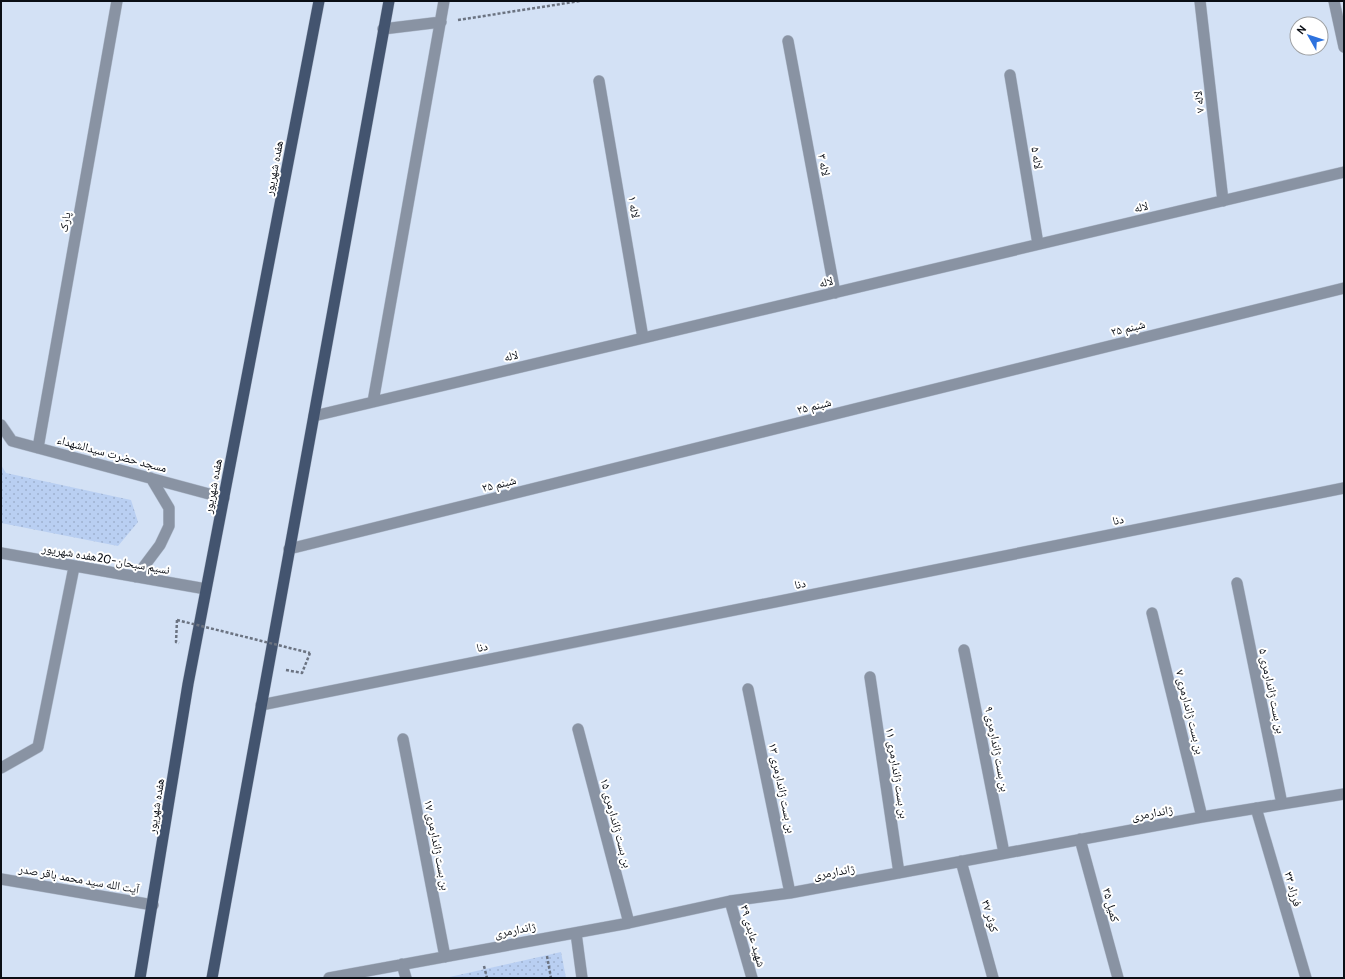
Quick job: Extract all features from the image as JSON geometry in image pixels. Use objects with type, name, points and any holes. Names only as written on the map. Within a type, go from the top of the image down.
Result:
[{"type":"main road","name":"هفده شهریور","points":[[140,978],[188,684],[319,1]]},
{"type":"main road","points":[[212,978],[389,1]]},
{"type":"street","name":"پارک","points":[[38,448],[117,1]]},
{"type":"street","points":[[373,402],[444,1]]},
{"type":"street","name":"لاله ۷","points":[[1200,1],[1223,201]]},
{"type":"street","points":[[1334,1],[1344,47]]},
{"type":"street","points":[[384,29],[441,22]]},
{"type":"street","name":"لاله ۳","points":[[788,41],[835,293]]},
{"type":"street","name":"لاله ۵","points":[[1010,75],[1038,244]]},
{"type":"street","name":"لاله ۱","points":[[599,81],[643,338]]},
{"type":"street","name":"لاله","points":[[314,416],[1344,172]]},
{"type":"street","name":"شبنم ۲۵","points":[[289,549],[1344,288]]},
{"type":"street","name":"مسجد حضرت سیدالشهداء","points":[[1,425],[12,441],[224,498]]},
{"type":"street","points":[[136,577],[160,545],[169,526],[169,508],[151,478]]},
{"type":"street","name":"دنا","points":[[261,705],[1344,488]]},
{"type":"street","name":"نسیم سبحان-20هفده شهریور","points":[[1,554],[206,589]]},
{"type":"street","points":[[1,768],[38,746],[74,567]]},
{"type":"street","name":"بن بست ژاندارمری ۵","points":[[1237,583],[1282,804]]},
{"type":"street","name":"بن بست ژاندارمری ۷","points":[[1152,613],[1202,817]]},
{"type":"street","name":"بن بست ژاندارمری ۹","points":[[964,650],[1004,853]]},
{"type":"street","name":"بن بست ژاندارمری ۱۱","points":[[870,677],[899,873]]},
{"type":"street","name":"بن بست ژاندارمری ۱۳","points":[[748,689],[790,893]]},
{"type":"street","name":"بن بست ژاندارمری ۱۵","points":[[578,729],[629,923]]},
{"type":"street","name":"بن بست ژاندارمری ۱۷","points":[[403,739],[445,957]]},
{"type":"street","name":"ژاندارمری","points":[[329,978],[629,923],[730,902],[790,893],[1202,817],[1344,794]]},
{"type":"street","name":"فرزاد ۳۳","points":[[1256,808],[1306,978]]},
{"type":"street","name":"کمیل ۳۵","points":[[1080,840],[1118,978]]},
{"type":"street","name":"کوثر ۳۷","points":[[961,861],[993,978]]},
{"type":"street","name":"آیت الله سید محمد باقر صدر","points":[[1,879],[153,905]]},
{"type":"street","name":"شهید عابدی ۳۹","points":[[730,902],[752,978]]},
{"type":"street","points":[[576,933],[582,978]]},
{"type":"street","points":[[402,964],[406,978]]},
{"type":"path","points":[[441,22],[580,1]]},
{"type":"path","points":[[176,642],[177,620],[310,653],[302,673]]},
{"type":"shaded area","points":[[1,465],[6,473],[131,500],[138,522],[118,546],[1,523]]},
{"type":"shaded area","points":[[561,952],[566,978],[445,978]]}]
